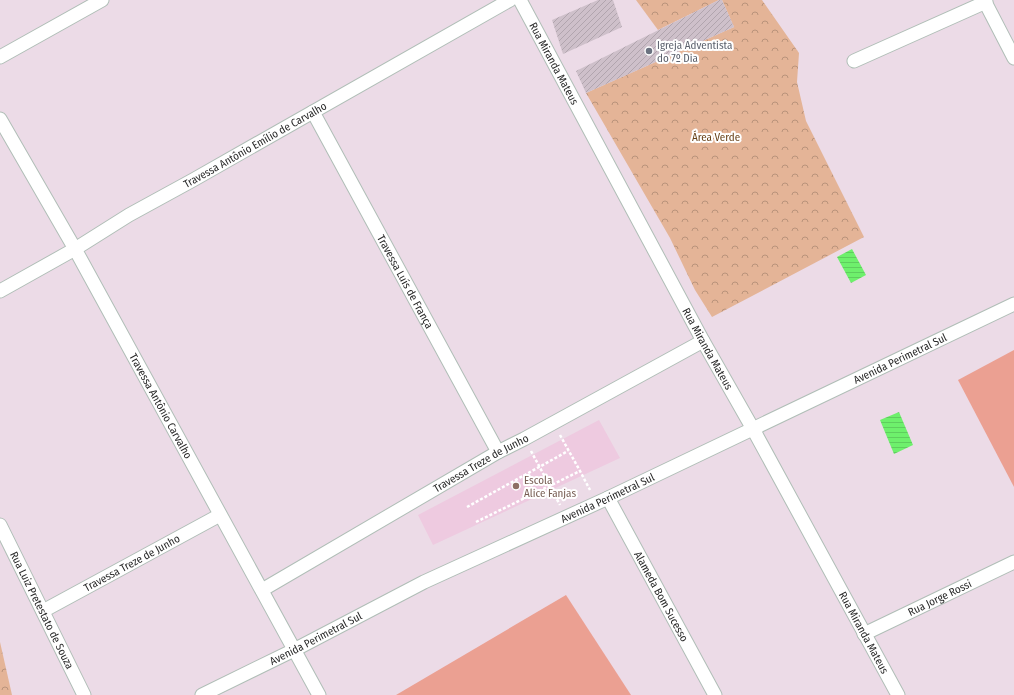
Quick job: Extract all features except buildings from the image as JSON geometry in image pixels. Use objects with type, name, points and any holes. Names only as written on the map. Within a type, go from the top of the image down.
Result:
[{"type":"street","points":[[0,57],[102,0]]},
{"type":"street","name":"Travessa Antônio Emílio de Carvalho","points":[[0,291],[75,249],[129,215],[510,0]]},
{"type":"street","name":"Rua Miranda Mateus","points":[[520,0],[703,341],[753,429],[898,695]]},
{"type":"street","points":[[854,61],[985,1],[1014,58]]},
{"type":"street","name":"Travessa Luís de França","points":[[312,112],[498,452]]},
{"type":"street","name":"Travessa Antônio Carvalho","points":[[0,119],[75,249],[319,695]]},
{"type":"street","name":"Avenida Perimetral Sul","points":[[202,695],[294,650],[424,582],[753,429],[1014,304]]},
{"type":"street","name":"Travessa Treze de Junho","points":[[262,590],[498,452],[703,341]]},
{"type":"street","name":"Alameda Bom Sucesso","points":[[602,500],[714,695]]},
{"type":"street","name":"Travessa Treze de Junho","points":[[43,611],[220,515]]},
{"type":"street","name":"Rua Luiz Pretestato de Souza","points":[[0,525],[84,695]]},
{"type":"street","name":"Rua Jorge Rossi","points":[[864,634],[1014,562]]},
{"type":"path","points":[[552,422],[580,471],[602,500]]},
{"type":"path","points":[[524,438],[566,517]]},
{"type":"path","points":[[467,507],[568,451]]},
{"type":"path","points":[[476,522],[580,471]]},
{"type":"shaded area","points":[[852,249],[866,275],[851,283],[837,257]]},
{"type":"shaded area","points":[[1014,350],[1014,487],[958,380]]},
{"type":"shaded area","points":[[899,412],[913,445],[894,454],[880,420]]},
{"type":"shaded area","name":"Escola Alice Fanjas","points":[[599,420],[620,458],[433,545],[418,515]]},
{"type":"shaded area","points":[[566,595],[631,695],[396,695]]},
{"type":"green space","points":[[636,0],[719,0],[658,30]]},
{"type":"green space","name":"Área Verde","points":[[722,0],[762,0],[799,53],[797,82],[806,121],[864,237],[712,317],[695,290],[670,238],[586,93],[734,27]]},
{"type":"green space","points":[[0,642],[12,695],[0,695]]},
{"type":"place","name":"Igreja Adventista do 7º Dia","points":[[649,51]]},
{"type":"place","name":"Escola Alice Fanjas","points":[[516,486]]}]
